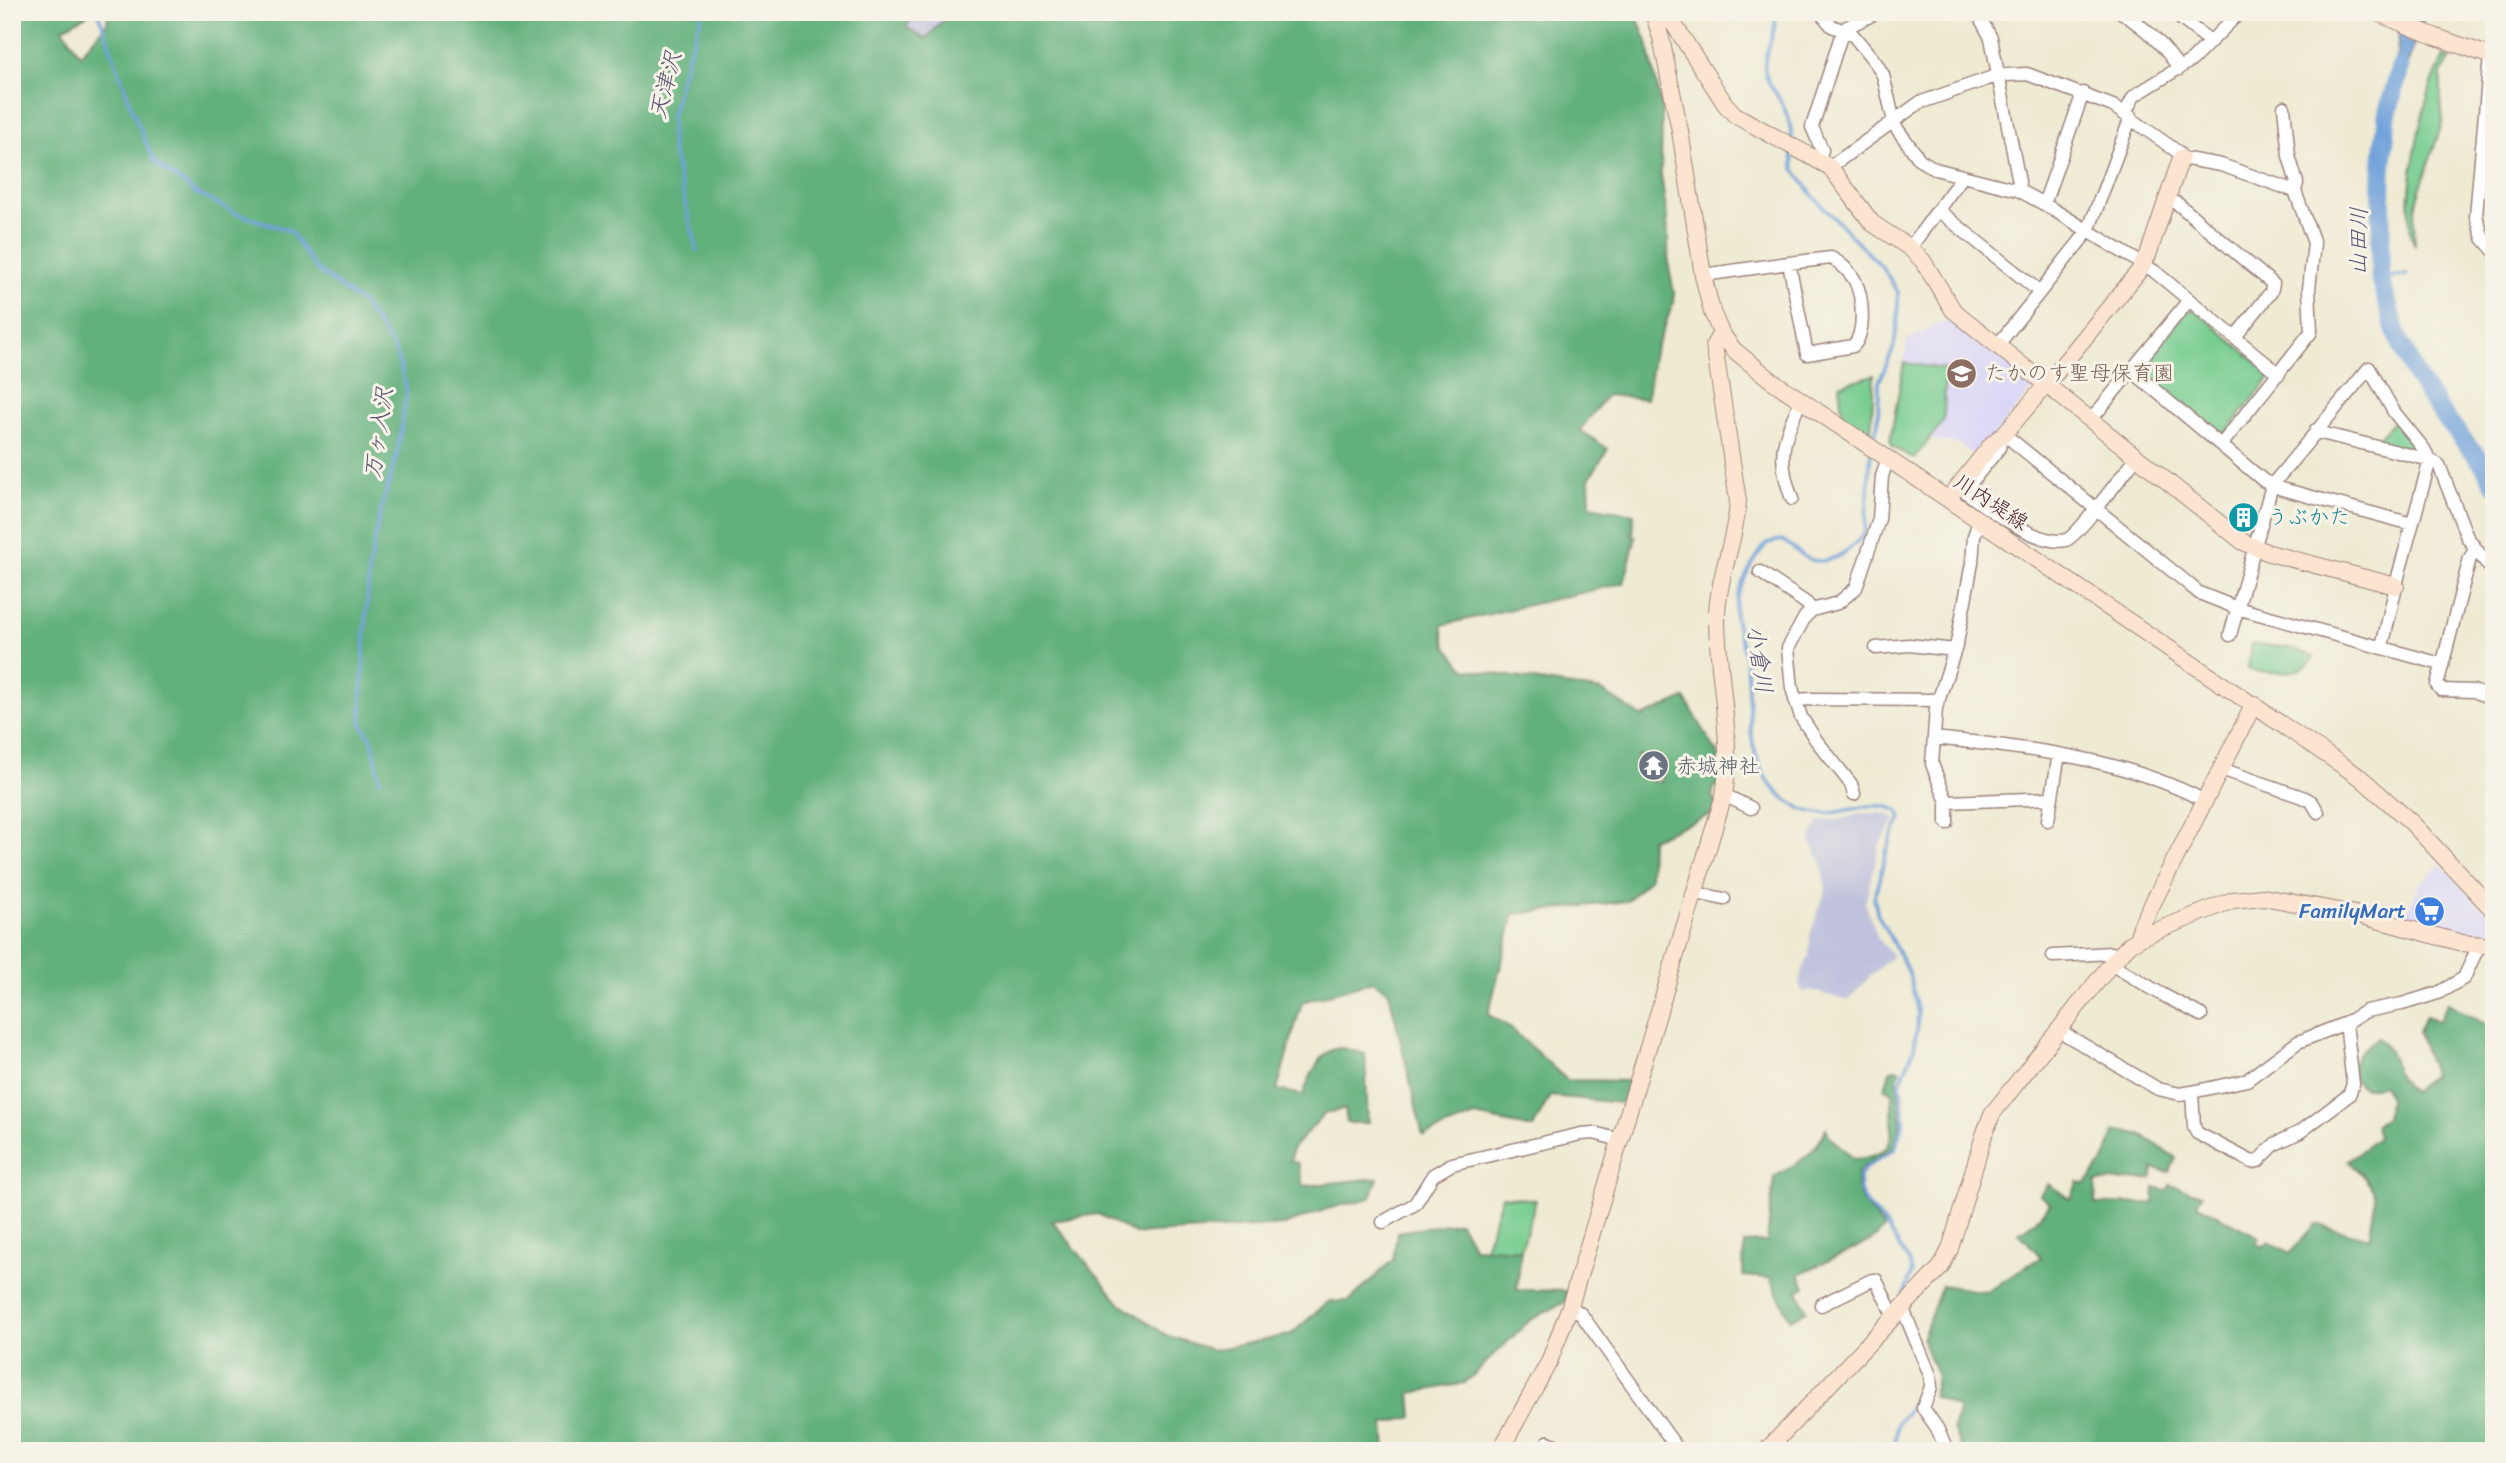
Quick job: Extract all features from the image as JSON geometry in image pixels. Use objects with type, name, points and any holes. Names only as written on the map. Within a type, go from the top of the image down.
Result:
[{"type":"street","points":[[1820,12],[1832,26],[1853,35],[1880,70],[1893,121],[1920,160],[1935,169],[2018,190],[2044,204],[2143,264],[2279,374]]},
{"type":"street","points":[[1825,163],[1812,128],[1844,30],[1878,12]]},
{"type":"street","points":[[1977,12],[1992,38],[2019,182],[2018,190]]},
{"type":"street","points":[[2121,12],[2158,41],[2179,69]]},
{"type":"street","points":[[2172,12],[2210,41]]},
{"type":"street","points":[[1997,346],[2088,231],[2134,96],[2179,69],[2240,12]]},
{"type":"street","points":[[1653,13],[1673,23],[1725,104],[1735,114],[1825,163],[1872,223],[1910,248],[1928,267],[1950,306],[2136,458],[2253,548],[2396,586]]},
{"type":"street","name":"川内堤線","points":[[1653,13],[1661,38],[1680,131],[1703,275],[1712,312],[1721,333],[1743,359],[2344,765],[2384,796],[2419,830],[2494,911]]},
{"type":"street","points":[[2375,13],[2492,57],[2476,216],[2483,237],[2494,251]]},
{"type":"street","points":[[1825,163],[1925,100],[1998,76],[2027,75],[2082,93],[2128,115],[2178,152],[2181,158],[2143,264],[2046,385],[2004,434],[1992,444],[1948,499]]},
{"type":"street","points":[[2044,204],[2082,93]]},
{"type":"street","points":[[2221,445],[2308,338],[2311,329],[2309,289],[2315,247],[2295,191],[2296,180],[2291,170],[2284,107]]},
{"type":"street","points":[[2181,158],[2221,165],[2295,191]]},
{"type":"street","points":[[1910,248],[1962,177]]},
{"type":"street","points":[[2168,199],[2178,204],[2273,284],[2271,292],[2235,337]]},
{"type":"street","points":[[1939,211],[2040,292]]},
{"type":"street","points":[[1703,275],[1789,263],[1831,258],[1855,281],[1863,324],[1858,341],[1853,346],[1807,354],[1789,263]]},
{"type":"street","points":[[2090,421],[2189,300]]},
{"type":"street","points":[[1500,1451],[1549,1362],[1570,1306],[1724,795],[1726,758],[1717,613],[1720,579],[1738,501],[1714,345],[1721,333]]},
{"type":"street","points":[[2230,635],[2272,485],[2369,368],[2394,412],[2430,460],[2382,647]]},
{"type":"street","points":[[2132,372],[2272,485],[2412,524]]},
{"type":"street","points":[[1792,499],[1782,469],[1782,460],[1787,429],[1801,400]]},
{"type":"street","points":[[2316,429],[2321,433],[2430,460],[2439,465],[2464,529],[2475,550],[2494,573]]},
{"type":"street","points":[[2004,434],[2199,593],[2237,608],[2441,664]]},
{"type":"street","points":[[2004,434],[1999,448],[1966,492],[2025,532],[2060,540],[2071,537],[2136,458]]},
{"type":"street","points":[[1854,794],[1851,785],[1807,727],[1795,700],[1788,648],[1805,617],[1812,610],[1842,601],[1859,583],[1879,519],[1882,476],[1877,452]]},
{"type":"street","points":[[1947,823],[1947,802],[1932,764],[1937,700],[1955,650],[1980,519]]},
{"type":"street","points":[[2475,550],[2470,558],[2437,685],[2441,690],[2492,694]]},
{"type":"street","points":[[1760,572],[1806,603],[1812,610]]},
{"type":"street","points":[[1876,648],[1909,645],[1955,650]]},
{"type":"street","points":[[1795,700],[1937,700]]},
{"type":"street","points":[[1766,1451],[1946,1259],[1992,1114],[2115,960],[2137,939],[2254,704]]},
{"type":"street","points":[[1934,738],[2059,754],[2138,773],[2204,801]]},
{"type":"street","points":[[2049,820],[2059,754]]},
{"type":"street","points":[[2221,769],[2305,798],[2312,802],[2318,811]]},
{"type":"street","points":[[1724,795],[1751,808]]},
{"type":"street","points":[[1947,802],[2052,798]]},
{"type":"street","points":[[1696,892],[1724,899]]},
{"type":"street","points":[[2058,1030],[2158,1089],[2180,1094],[2192,1093],[2247,1080],[2298,1042],[2346,1023],[2366,1011],[2434,995],[2459,982],[2486,945],[2441,938],[2355,914],[2263,897],[2234,900],[2137,939]]},
{"type":"street","points":[[2053,956],[2112,953],[2115,960],[2163,995],[2201,1014]]},
{"type":"street","points":[[2192,1093],[2194,1127],[2197,1133],[2252,1162],[2258,1161],[2275,1144],[2322,1117],[2345,1100],[2352,1091],[2346,1023]]},
{"type":"street","points":[[1383,1222],[1415,1204],[1433,1175],[1452,1164],[1581,1134],[1594,1133],[1620,1140]]},
{"type":"street","points":[[1821,1305],[1876,1280],[1898,1313],[1930,1375],[1931,1387],[1923,1408],[1937,1428],[1947,1451]]},
{"type":"street","points":[[1570,1306],[1589,1324],[1679,1451]]},
{"type":"street","points":[[1541,1451],[1548,1442],[1569,1451]]},
{"type":"shaded area","points":[[916,12],[951,12],[926,39],[906,27]]},
{"type":"shaded area","points":[[1950,318],[2032,382],[2033,388],[1976,457],[1961,445],[1931,439],[1944,420],[1904,363],[1907,340]]},
{"type":"shaded area","points":[[1862,813],[1885,813],[1896,819],[1880,843],[1865,903],[1878,938],[1893,956],[1870,976],[1848,1001],[1810,990],[1802,992],[1799,984],[1801,973],[1809,956],[1810,935],[1826,889],[1821,862],[1810,840],[1819,821],[1843,819]]},
{"type":"shaded area","points":[[2441,864],[2494,920],[2494,940],[2464,938],[2401,922],[2421,883]]},
{"type":"green space","points":[[12,12],[92,12],[63,28],[80,55],[107,23],[108,12],[916,12],[906,27],[926,39],[951,12],[1636,14],[1647,42],[1662,108],[1661,175],[1673,304],[1653,356],[1647,399],[1607,395],[1580,430],[1608,449],[1589,479],[1590,506],[1634,514],[1633,536],[1636,537],[1624,583],[1442,625],[1446,646],[1465,669],[1602,691],[1642,717],[1685,698],[1720,758],[1719,787],[1714,787],[1712,797],[1717,801],[1712,814],[1651,839],[1650,878],[1627,901],[1514,914],[1488,1015],[1507,1025],[1567,1080],[1629,1081],[1621,1103],[1550,1096],[1533,1128],[1475,1116],[1423,1136],[1389,992],[1373,981],[1302,1002],[1277,1090],[1303,1095],[1316,1065],[1334,1049],[1342,1048],[1365,1054],[1368,1123],[1347,1123],[1345,1109],[1325,1113],[1292,1149],[1291,1161],[1298,1163],[1303,1186],[1378,1178],[1371,1198],[1327,1209],[1284,1225],[1135,1234],[1098,1214],[1052,1221],[1119,1302],[1166,1335],[1212,1350],[1290,1335],[1328,1302],[1349,1301],[1393,1260],[1397,1232],[1460,1222],[1474,1248],[1521,1250],[1517,1290],[1568,1291],[1565,1302],[1530,1320],[1465,1383],[1411,1393],[1413,1417],[1384,1424],[1386,1451],[12,1451]],"holes":[[[1637,755],[1666,763],[1661,782],[1648,779],[1635,768]]]},
{"type":"green space","points":[[2444,56],[2451,59],[2441,73],[2443,120],[2417,199],[2414,216],[2415,246],[2409,214],[2412,172],[2424,110],[2431,85]]},
{"type":"green space","points":[[2490,102],[2494,113],[2494,173],[2485,170]]},
{"type":"green space","points":[[2195,310],[2268,372],[2269,379],[2224,435],[2216,436],[2142,375],[2142,366],[2187,311]]},
{"type":"green space","points":[[1904,363],[1945,369],[1944,420],[1914,459],[1893,447],[1890,441]]},
{"type":"green space","points":[[1874,375],[1871,434],[1843,421],[1839,385]]},
{"type":"green space","points":[[2393,421],[2417,451],[2374,443]]},
{"type":"green space","points":[[2251,644],[2291,648],[2314,656],[2310,663],[2297,670],[2254,671],[2248,669]]},
{"type":"green space","points":[[2448,1003],[2494,1029],[2494,1451],[1963,1451],[1953,1429],[1959,1408],[1933,1396],[1937,1377],[1922,1339],[1942,1285],[1986,1292],[2041,1257],[2019,1233],[2035,1221],[2050,1204],[2040,1195],[2048,1184],[2070,1199],[2078,1182],[2086,1184],[2106,1157],[2114,1132],[2131,1132],[2176,1158],[2170,1172],[2153,1169],[2152,1179],[2096,1182],[2095,1204],[2154,1203],[2155,1188],[2168,1190],[2170,1185],[2202,1195],[2197,1204],[2259,1237],[2256,1243],[2263,1247],[2269,1241],[2290,1253],[2316,1224],[2369,1238],[2374,1195],[2367,1181],[2348,1161],[2378,1138],[2375,1125],[2386,1118],[2390,1098],[2383,1085],[2370,1088],[2356,1081],[2354,1062],[2367,1045],[2378,1038],[2389,1051],[2400,1079],[2413,1092],[2433,1074],[2418,1032],[2425,1016],[2439,1021]]},
{"type":"green space","points":[[1900,1070],[1897,1078],[1901,1121],[1895,1146],[1859,1170],[1857,1179],[1863,1202],[1885,1228],[1871,1241],[1799,1274],[1805,1287],[1798,1291],[1807,1311],[1790,1319],[1770,1278],[1743,1276],[1744,1243],[1767,1242],[1774,1177],[1811,1152],[1826,1128],[1830,1137],[1854,1159],[1869,1157],[1887,1146],[1892,1128],[1892,1091],[1885,1088],[1890,1071]]},
{"type":"green space","points":[[1502,1196],[1536,1200],[1521,1250],[1485,1248]]},
{"type":"water","points":[[2401,12],[2426,12],[2397,93],[2390,91],[2396,64]]},
{"type":"waterway","name":"万ヶ入沢","points":[[98,12],[154,162],[196,193],[235,213],[290,231],[316,269],[363,304],[395,350],[407,390],[397,455],[380,513],[369,569],[361,722],[372,740],[380,780]]},
{"type":"waterway","name":"天津沢","points":[[697,250],[672,151],[671,117],[683,70],[703,12]]},
{"type":"waterway","name":"小倉川","points":[[1776,12],[1765,71],[1785,111],[1792,142]]},
{"type":"waterway","name":"山田川","points":[[2400,68],[2387,115],[2382,172],[2380,278],[2396,333],[2417,378],[2483,464],[2494,483]]},
{"type":"waterway","name":"小倉川","points":[[1792,153],[1794,169],[1814,197],[1882,267],[1898,292],[1894,347],[1879,382],[1878,423],[1873,441]]},
{"type":"waterway","points":[[2380,278],[2407,275]]},
{"type":"waterway","name":"小倉川","points":[[1871,452],[1865,531],[1861,537],[1841,554],[1817,561],[1802,555],[1782,540],[1767,543],[1742,584],[1735,616],[1746,662],[1753,744],[1768,780],[1781,795],[1800,808],[1813,812],[1838,812],[1874,806],[1898,811],[1901,818],[1889,843],[1874,898],[1878,915],[1909,973],[1918,1014],[1914,1049],[1900,1082],[1904,1120],[1895,1149],[1865,1168],[1859,1176],[1860,1191],[1867,1205],[1883,1221],[1908,1260],[1912,1272],[1902,1299]]},
{"type":"waterway","name":"小倉川","points":[[1893,1451],[1898,1423],[1919,1396],[1924,1379],[1900,1320]]},
{"type":"place","name":"たかのす聖母保育園","points":[[1962,373]]},
{"type":"place","name":"うぶかた","points":[[2244,517]]},
{"type":"place","name":"赤城神社","points":[[1653,766]]},
{"type":"place","name":"FamilyMart","points":[[2429,911]]}]
